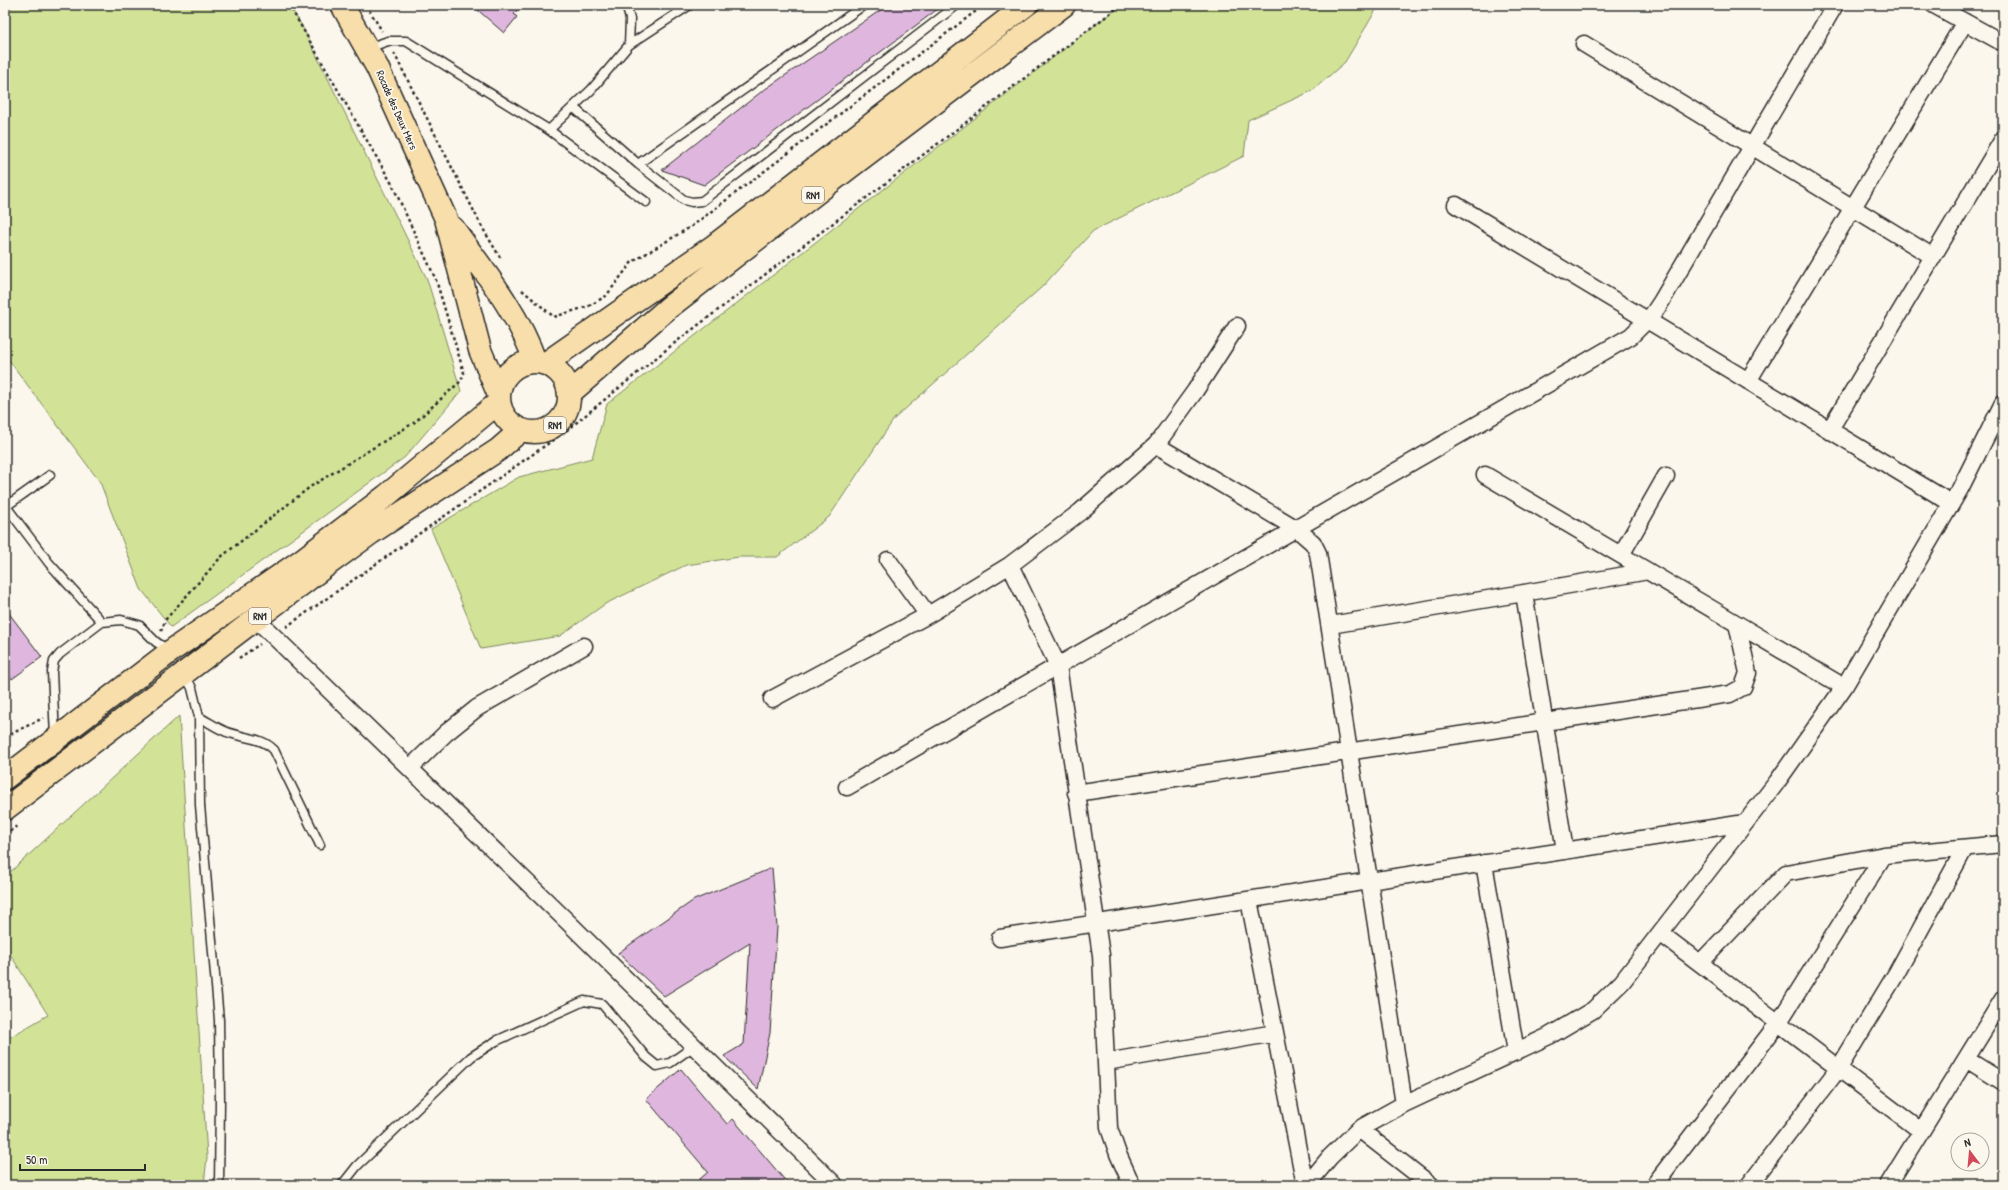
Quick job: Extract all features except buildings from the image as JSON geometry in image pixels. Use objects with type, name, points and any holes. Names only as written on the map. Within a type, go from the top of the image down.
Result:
[{"type":"highway","name":"Rocade des Deux Mers","points":[[342,5],[377,67],[446,219],[480,350],[499,398]]},
{"type":"highway","name":"RN1","points":[[5,778],[55,740],[163,647],[302,560],[386,496],[499,398],[504,378],[510,371],[518,365],[541,362],[715,245],[1026,5]]},
{"type":"highway","name":"RN1","points":[[11,817],[184,672],[371,533],[498,450],[521,430],[541,432],[559,422],[568,404],[569,394],[668,308],[850,166],[1064,5]]},
{"type":"highway","name":"Rocade des Deux Mers","points":[[446,219],[495,286],[541,362]]},
{"type":"highway","points":[[541,362],[556,370],[565,380],[569,394]]},
{"type":"highway","points":[[499,398],[501,413],[510,424],[521,430]]},
{"type":"street","points":[[847,787],[1631,336],[1647,320],[1661,302],[1835,5]]},
{"type":"street","points":[[1934,5],[2003,43]]},
{"type":"street","points":[[1748,381],[1965,22]]},
{"type":"street","points":[[1584,44],[1932,256]]},
{"type":"street","points":[[1829,431],[2003,139]]},
{"type":"street","points":[[1456,205],[1829,431],[1951,503]]},
{"type":"street","points":[[772,699],[928,615],[1010,565],[1080,512],[1156,445],[1195,391],[1237,326]]},
{"type":"street","points":[[1306,1185],[1330,1157],[1359,1129],[1404,1104],[1549,1036],[1593,1010],[1622,982],[1777,782],[1844,686],[1951,503],[2003,403]]},
{"type":"street","points":[[1156,445],[1297,529],[1313,543],[1318,553],[1404,1104]]},
{"type":"street","points":[[1485,475],[1844,686]]},
{"type":"street","points":[[1622,555],[1666,476]]},
{"type":"street","points":[[888,560],[928,615]]},
{"type":"street","points":[[1010,565],[1058,666],[1101,955],[1110,1128],[1118,1154],[1132,1185]]},
{"type":"street","points":[[1330,625],[1524,594],[1648,571]]},
{"type":"street","points":[[1524,594],[1565,851]]},
{"type":"street","points":[[256,619],[835,1185]]},
{"type":"street","points":[[1076,793],[1737,692],[1746,681],[1748,673],[1737,624]]},
{"type":"street","points":[[410,768],[446,733],[477,708],[584,646]]},
{"type":"street","points":[[1000,938],[1745,823]]},
{"type":"street","points":[[1700,963],[1786,873],[1884,855],[2003,844]]},
{"type":"street","points":[[1749,1185],[1838,1068],[1896,974],[1965,848]]},
{"type":"street","points":[[1654,1185],[1779,1022],[1884,855]]},
{"type":"street","points":[[1484,863],[1516,1052]]},
{"type":"street","points":[[1249,900],[1306,1185]]},
{"type":"street","points":[[1660,933],[1921,1131]]},
{"type":"street","points":[[1888,1185],[2003,999]]},
{"type":"street","points":[[1106,1062],[1275,1034]]},
{"type":"street","points":[[1966,1059],[2003,1082]]},
{"type":"street","points":[[1359,1129],[1431,1185]]},
{"type":"lane","points":[[626,5],[630,19],[629,45]]},
{"type":"lane","points":[[549,130],[573,108],[617,61],[629,45],[690,5]]},
{"type":"lane","points":[[638,164],[864,5]]},
{"type":"lane","points":[[573,108],[638,164],[684,200],[692,202],[702,201],[957,5]]},
{"type":"lane","points":[[367,49],[388,41],[406,41],[549,130],[646,202]]},
{"type":"lane","points":[[50,475],[5,506],[50,563],[102,622]]},
{"type":"lane","points":[[55,740],[52,672],[54,661],[60,654],[102,622],[113,620],[128,621],[139,625],[163,647]]},
{"type":"lane","points":[[184,672],[192,688],[199,717],[200,805],[219,1020],[220,1107],[218,1185]]},
{"type":"lane","points":[[199,717],[229,733],[258,740],[270,745],[274,750],[320,845]]},
{"type":"lane","points":[[342,1185],[357,1166],[471,1057],[496,1041],[584,1001],[602,1004],[646,1057],[657,1066],[670,1063],[694,1046]]},
{"type":"path","points":[[163,647],[166,619],[221,557],[310,488],[415,422],[461,381],[464,373],[436,280],[392,184],[289,5]]},
{"type":"path","points":[[366,5],[388,41]]},
{"type":"path","points":[[236,660],[273,636],[566,431],[672,345],[1121,5]]},
{"type":"path","points":[[5,737],[55,713]]},
{"type":"path","points":[[5,835],[11,817]]},
{"type":"green space","points":[[5,5],[289,5],[302,26],[427,279],[461,391],[405,457],[171,627],[141,589],[100,482],[5,355]]},
{"type":"green space","points":[[1121,5],[1379,5],[1345,62],[1312,91],[1248,120],[1244,156],[1093,231],[1043,286],[894,419],[829,517],[777,557],[739,557],[686,565],[605,604],[560,636],[481,649],[431,529],[519,477],[592,458],[607,404]]},
{"type":"green space","points":[[179,716],[207,1157],[204,1185],[5,1185],[5,1040],[48,1015],[5,946],[5,877]]}]
